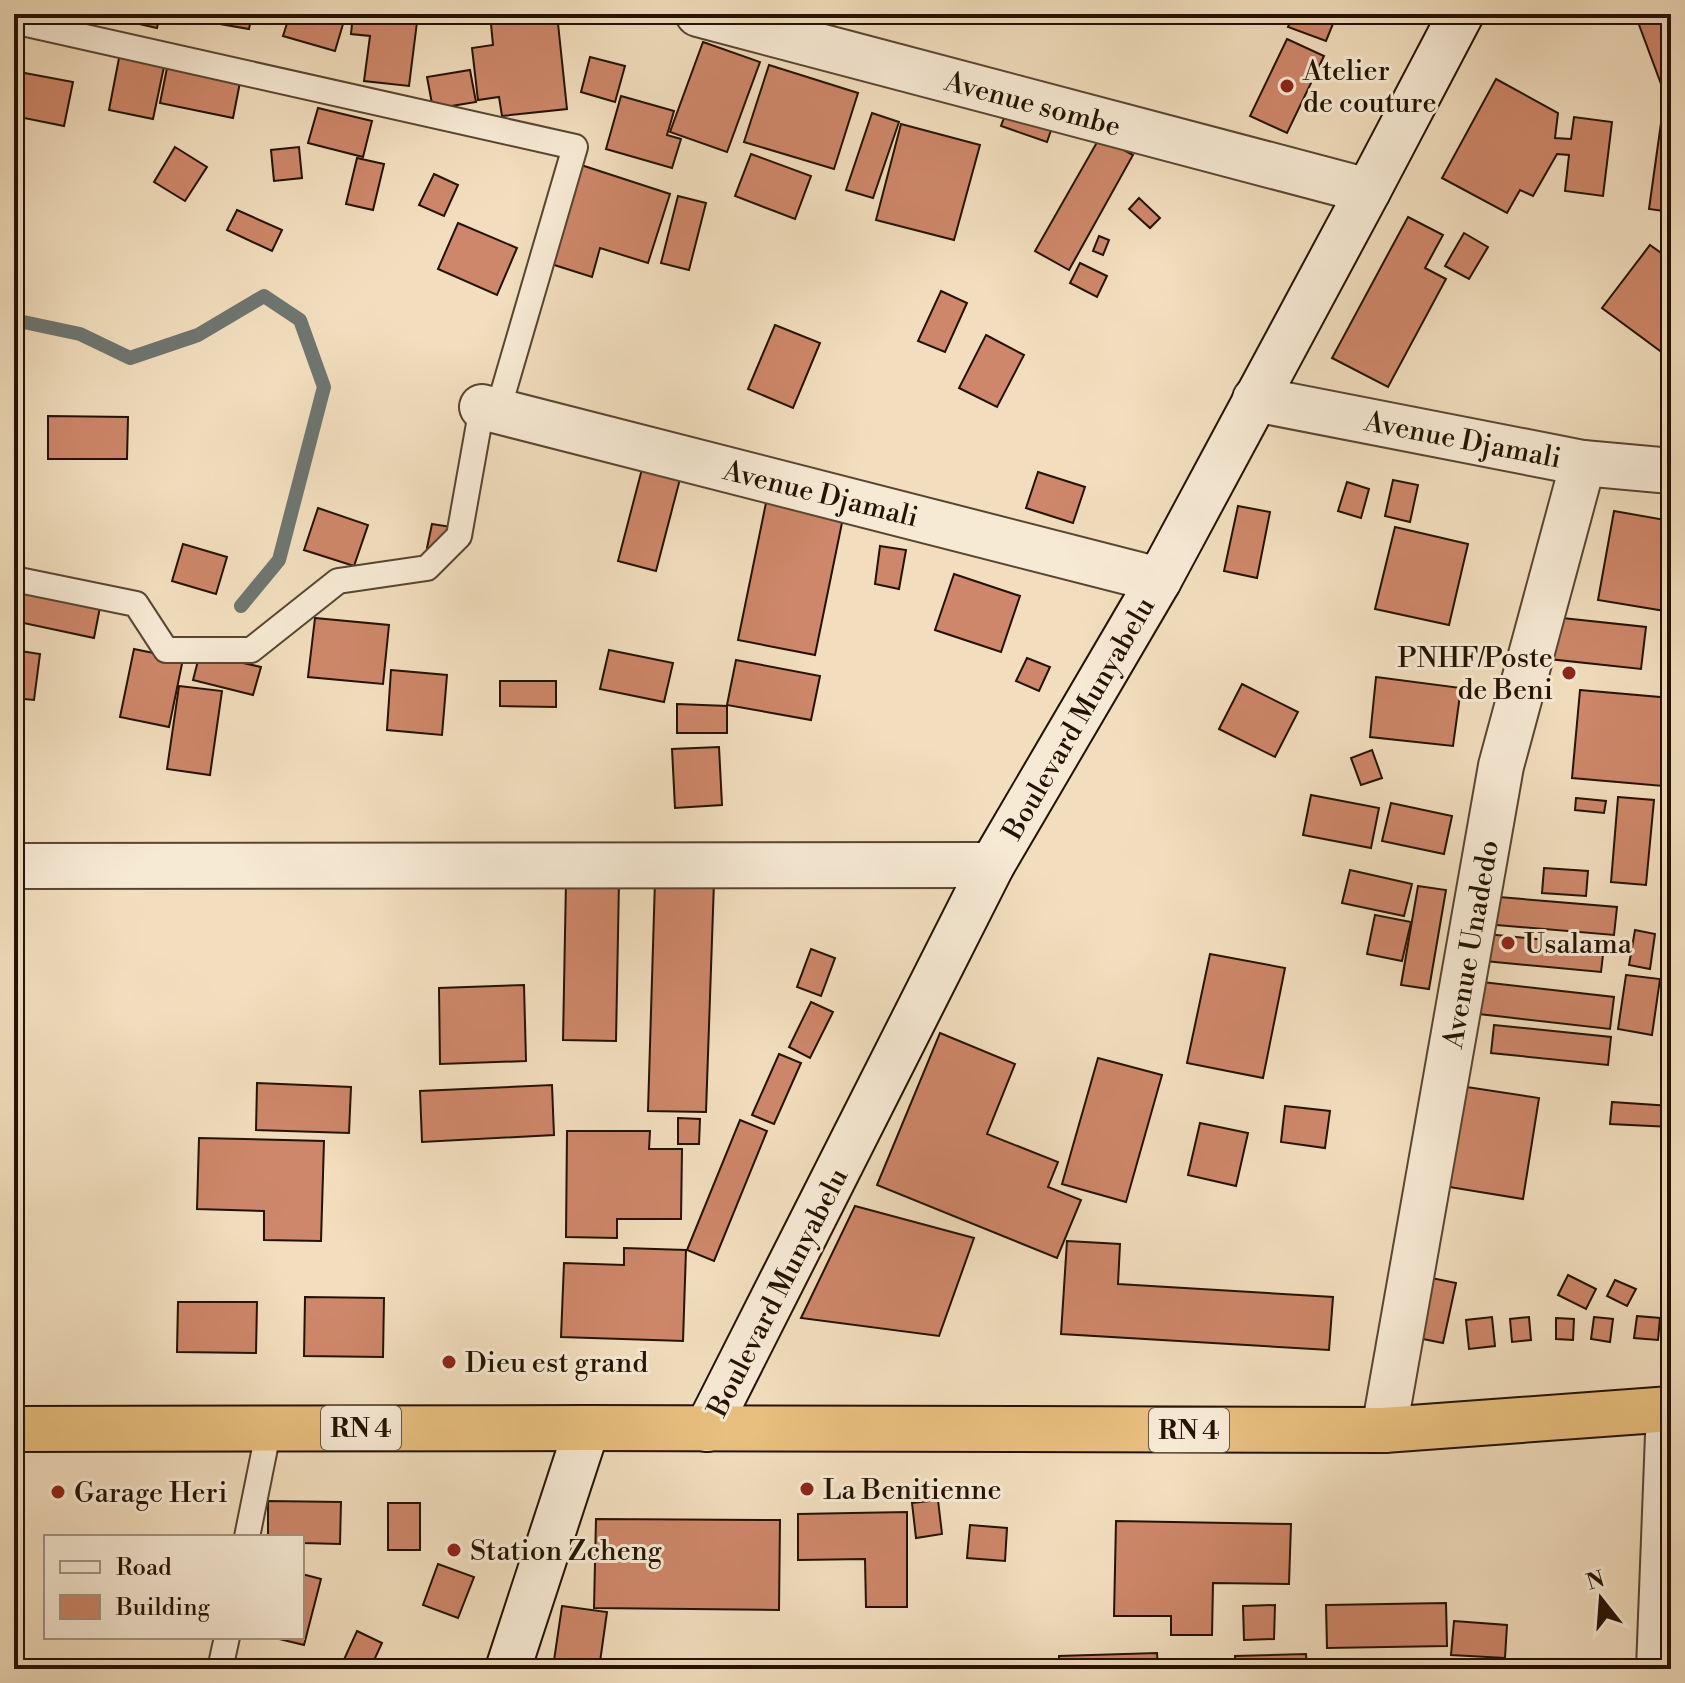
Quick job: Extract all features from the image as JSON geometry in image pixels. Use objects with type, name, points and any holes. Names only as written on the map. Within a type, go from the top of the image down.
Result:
[{"type":"highway","name":"RN 4","points":[[14,1429],[1384,1430],[1670,1409]]},
{"type":"street","name":"Avenue sombe","points":[[698,14],[1368,191]]},
{"type":"street","name":"Boulevard Munyabelu","points":[[707,1429],[992,865],[1159,580],[1461,14]]},
{"type":"street","name":"Avenue Djamali","points":[[1255,399],[1583,463],[1671,471]]},
{"type":"street","name":"Avenue Djamali","points":[[490,409],[1159,580]]},
{"type":"street","name":"Avenue Unadedo","points":[[1384,1430],[1501,766],[1583,463]]},
{"type":"street","points":[[14,866],[992,865]]},
{"type":"street","points":[[1659,1669],[1670,1409]]},
{"type":"street","points":[[508,1669],[587,1428]]},
{"type":"lane","points":[[14,579],[136,604],[166,650],[251,650],[338,581],[427,568],[459,536],[490,409],[575,147],[18,22]]},
{"type":"lane","points":[[247,1535],[269,1428]]},
{"type":"lane","points":[[220,1669],[227,1639]]},
{"type":"building","points":[[118,14],[160,14],[157,28],[117,19]]},
{"type":"building","points":[[186,14],[252,14],[249,29],[185,18]]},
{"type":"building","points":[[290,14],[346,14],[335,51],[283,36]]},
{"type":"building","points":[[353,14],[418,14],[409,86],[364,81],[370,36],[351,34]]},
{"type":"building","points":[[490,14],[557,14],[567,109],[502,116],[499,97],[478,100],[472,48],[493,45]]},
{"type":"building","points":[[1294,14],[1337,14],[1326,41],[1288,27]]},
{"type":"building","points":[[1635,14],[1671,14],[1671,89],[1664,92]]},
{"type":"building","points":[[1287,39],[1324,56],[1287,133],[1250,116]]},
{"type":"building","points":[[703,42],[760,62],[727,152],[670,132]]},
{"type":"building","points":[[120,53],[165,62],[153,119],[109,110]]},
{"type":"building","points":[[170,53],[243,67],[233,118],[160,103]]},
{"type":"building","points":[[590,57],[625,66],[615,102],[581,92]]},
{"type":"building","points":[[769,65],[858,93],[834,169],[744,142]]},
{"type":"building","points":[[470,70],[476,102],[433,109],[427,77]]},
{"type":"building","points":[[14,71],[73,82],[64,126],[14,116]]},
{"type":"building","points":[[1496,79],[1558,113],[1555,138],[1571,139],[1574,117],[1612,122],[1603,196],[1565,191],[1569,155],[1557,154],[1533,196],[1520,190],[1507,213],[1442,178]]},
{"type":"building","points":[[1015,88],[1060,104],[1047,142],[1001,126]]},
{"type":"building","points":[[621,96],[674,111],[667,135],[681,139],[672,168],[606,149]]},
{"type":"building","points":[[318,108],[372,121],[363,157],[308,143]]},
{"type":"building","points":[[872,113],[899,122],[873,198],[846,190]]},
{"type":"building","points":[[1661,123],[1671,125],[1671,212],[1649,209]]},
{"type":"building","points":[[901,124],[980,145],[954,240],[876,220]]},
{"type":"building","points":[[1100,137],[1133,155],[1069,270],[1035,251]]},
{"type":"building","points":[[175,147],[207,167],[185,201],[154,182]]},
{"type":"building","points":[[299,147],[302,178],[274,181],[271,150]]},
{"type":"building","points":[[751,154],[811,176],[795,219],[735,196]]},
{"type":"building","points":[[357,158],[384,164],[373,210],[346,204]]},
{"type":"building","points":[[578,164],[670,194],[648,263],[600,248],[592,277],[545,262]]},
{"type":"building","points":[[434,174],[458,185],[444,216],[419,205]]},
{"type":"building","points":[[678,196],[706,203],[689,270],[661,263]]},
{"type":"building","points":[[1139,198],[1160,218],[1150,228],[1129,209]]},
{"type":"building","points":[[237,210],[282,230],[272,251],[227,230]]},
{"type":"building","points":[[1408,217],[1443,235],[1425,268],[1446,279],[1388,387],[1332,358]]},
{"type":"building","points":[[458,223],[517,248],[497,295],[438,269]]},
{"type":"building","points":[[1464,233],[1488,247],[1469,279],[1445,266]]},
{"type":"building","points":[[1099,236],[1109,240],[1103,255],[1093,251]]},
{"type":"building","points":[[1650,245],[1671,260],[1671,359],[1602,308]]},
{"type":"building","points":[[1080,263],[1107,276],[1097,297],[1070,283]]},
{"type":"building","points":[[941,291],[967,303],[945,352],[918,341]]},
{"type":"building","points":[[775,325],[820,343],[793,408],[748,389]]},
{"type":"building","points":[[986,335],[1024,355],[997,407],[959,388]]},
{"type":"building","points":[[48,416],[128,417],[127,459],[48,459]]},
{"type":"building","points":[[642,469],[680,479],[656,571],[618,561]]},
{"type":"building","points":[[1038,472],[1085,487],[1073,523],[1026,508]]},
{"type":"building","points":[[1393,480],[1418,485],[1410,522],[1385,516]]},
{"type":"building","points":[[1347,482],[1369,489],[1361,518],[1338,511]]},
{"type":"building","points":[[768,493],[845,508],[815,655],[738,640]]},
{"type":"building","points":[[1238,506],[1270,512],[1257,578],[1224,571]]},
{"type":"building","points":[[318,508],[368,525],[354,566],[304,550]]},
{"type":"building","points":[[1614,511],[1671,521],[1671,612],[1598,600]]},
{"type":"building","points":[[432,524],[458,528],[454,553],[427,548]]},
{"type":"building","points":[[1395,527],[1468,544],[1449,625],[1375,609]]},
{"type":"building","points":[[183,544],[227,557],[216,594],[172,581]]},
{"type":"building","points":[[880,546],[906,550],[899,589],[875,584]]},
{"type":"building","points":[[954,574],[1020,596],[1001,652],[935,630]]},
{"type":"building","points":[[14,579],[102,597],[94,638],[14,621]]},
{"type":"building","points":[[1553,617],[1646,627],[1641,669],[1549,659]]},
{"type":"building","points":[[315,618],[389,625],[383,684],[308,677]]},
{"type":"building","points":[[134,649],[183,659],[169,727],[120,717]]},
{"type":"building","points":[[14,650],[40,654],[34,700],[14,698]]},
{"type":"building","points":[[609,650],[673,663],[664,702],[600,689]]},
{"type":"building","points":[[200,653],[261,667],[253,695],[193,680]]},
{"type":"building","points":[[1027,658],[1050,667],[1039,691],[1016,681]]},
{"type":"building","points":[[736,660],[820,676],[811,720],[727,705]]},
{"type":"building","points":[[391,670],[447,675],[442,735],[387,730]]},
{"type":"building","points":[[1376,677],[1461,688],[1453,746],[1370,737]]},
{"type":"building","points":[[500,681],[556,681],[556,707],[500,706]]},
{"type":"building","points":[[1242,684],[1298,712],[1275,757],[1219,729]]},
{"type":"building","points":[[179,686],[222,691],[210,775],[167,769]]},
{"type":"building","points":[[1580,690],[1671,698],[1663,786],[1572,778]]},
{"type":"building","points":[[677,704],[727,706],[727,733],[677,733]]},
{"type":"building","points":[[719,747],[722,805],[675,808],[672,749]]},
{"type":"building","points":[[1372,750],[1382,778],[1361,785],[1351,758]]},
{"type":"building","points":[[1311,795],[1379,808],[1371,848],[1303,835]]},
{"type":"building","points":[[1618,797],[1654,800],[1646,885],[1611,882]]},
{"type":"building","points":[[1576,798],[1606,801],[1604,813],[1575,810]]},
{"type":"building","points":[[1391,803],[1452,816],[1444,854],[1382,841]]},
{"type":"building","points":[[1544,868],[1588,871],[1586,896],[1542,893]]},
{"type":"building","points":[[1350,870],[1412,884],[1404,916],[1342,903]]},
{"type":"building","points":[[655,880],[714,882],[706,1112],[648,1111]]},
{"type":"building","points":[[566,881],[619,881],[616,1041],[563,1040]]},
{"type":"building","points":[[1418,886],[1446,890],[1429,989],[1401,985]]},
{"type":"building","points":[[1487,896],[1617,907],[1614,935],[1485,924]]},
{"type":"building","points":[[1375,915],[1411,922],[1402,961],[1367,954]]},
{"type":"building","points":[[1635,930],[1655,934],[1650,969],[1629,965]]},
{"type":"building","points":[[1487,934],[1604,946],[1601,972],[1485,961]]},
{"type":"building","points":[[811,949],[835,958],[821,996],[797,987]]},
{"type":"building","points":[[1210,954],[1285,968],[1263,1078],[1187,1063]]},
{"type":"building","points":[[1626,975],[1660,979],[1652,1035],[1618,1029]]},
{"type":"building","points":[[1482,982],[1614,997],[1610,1029],[1479,1014]]},
{"type":"building","points":[[524,985],[526,1061],[440,1064],[439,988]]},
{"type":"building","points":[[811,1002],[833,1012],[810,1058],[789,1047]]},
{"type":"building","points":[[1494,1025],[1611,1037],[1608,1065],[1491,1053]]},
{"type":"building","points":[[940,1033],[1015,1064],[987,1134],[1058,1162],[1048,1187],[1081,1200],[1057,1258],[877,1185]]},
{"type":"building","points":[[779,1054],[801,1063],[774,1124],[752,1115]]},
{"type":"building","points":[[1098,1058],[1162,1075],[1126,1202],[1062,1184]]},
{"type":"building","points":[[257,1083],[351,1087],[349,1133],[256,1130]]},
{"type":"building","points":[[1447,1084],[1539,1098],[1523,1199],[1431,1184]]},
{"type":"building","points":[[552,1085],[554,1135],[422,1142],[420,1091]]},
{"type":"building","points":[[1612,1102],[1671,1106],[1671,1127],[1610,1124]]},
{"type":"building","points":[[1285,1106],[1330,1111],[1325,1148],[1281,1142]]},
{"type":"building","points":[[678,1118],[700,1119],[699,1144],[678,1144]]},
{"type":"building","points":[[740,1120],[767,1131],[714,1261],[687,1250]]},
{"type":"building","points":[[1200,1123],[1248,1133],[1236,1186],[1188,1175]]},
{"type":"building","points":[[567,1131],[650,1131],[649,1149],[682,1149],[681,1219],[617,1219],[617,1238],[566,1237]]},
{"type":"building","points":[[199,1138],[324,1141],[321,1241],[264,1240],[264,1211],[197,1209]]},
{"type":"building","points":[[855,1206],[974,1238],[939,1336],[801,1318]]},
{"type":"building","points":[[1067,1241],[1120,1244],[1118,1284],[1333,1297],[1329,1350],[1061,1334]]},
{"type":"building","points":[[624,1248],[686,1250],[683,1341],[561,1337],[564,1263],[624,1265]]},
{"type":"building","points":[[1417,1275],[1456,1283],[1443,1343],[1403,1335]]},
{"type":"building","points":[[1568,1275],[1596,1289],[1586,1309],[1558,1295]]},
{"type":"building","points":[[1615,1280],[1636,1289],[1627,1306],[1607,1296]]},
{"type":"building","points":[[1671,1283],[1671,1304],[1665,1304],[1664,1284]]},
{"type":"building","points":[[305,1297],[384,1298],[383,1357],[304,1356]]},
{"type":"building","points":[[178,1302],[257,1302],[256,1353],[177,1352]]},
{"type":"building","points":[[1637,1316],[1660,1318],[1658,1340],[1634,1338]]},
{"type":"building","points":[[1492,1317],[1495,1346],[1469,1349],[1466,1320]]},
{"type":"building","points":[[1529,1317],[1531,1340],[1512,1342],[1510,1319]]},
{"type":"building","points":[[1594,1317],[1613,1319],[1610,1342],[1591,1339]]},
{"type":"building","points":[[1556,1318],[1574,1319],[1573,1340],[1556,1339]]},
{"type":"building","points":[[938,1500],[942,1534],[916,1538],[912,1503]]},
{"type":"building","points":[[268,1501],[341,1502],[340,1544],[304,1543],[304,1535],[268,1535]]},
{"type":"building","points":[[388,1503],[420,1503],[420,1550],[388,1550]]},
{"type":"building","points":[[907,1512],[907,1607],[866,1607],[865,1559],[798,1560],[798,1514]]},
{"type":"building","points":[[596,1519],[780,1520],[779,1610],[594,1608]]},
{"type":"building","points":[[1116,1521],[1291,1524],[1289,1584],[1213,1583],[1212,1635],[1171,1635],[1171,1616],[1114,1616]]},
{"type":"building","points":[[970,1525],[1007,1528],[1005,1561],[967,1558]]},
{"type":"building","points":[[438,1564],[474,1577],[458,1618],[423,1605]]},
{"type":"building","points":[[304,1575],[321,1579],[304,1645],[279,1639],[304,1639]]},
{"type":"building","points":[[1446,1603],[1447,1646],[1327,1648],[1326,1605]]},
{"type":"building","points":[[1275,1605],[1274,1639],[1244,1640],[1243,1606]]},
{"type":"building","points":[[562,1606],[607,1612],[599,1669],[553,1667]]},
{"type":"building","points":[[1454,1621],[1507,1625],[1505,1658],[1451,1655]]},
{"type":"building","points":[[14,1631],[24,1632],[22,1669],[14,1669]]},
{"type":"building","points":[[357,1631],[382,1643],[370,1669],[341,1666]]},
{"type":"building","points":[[1157,1653],[1158,1669],[1059,1669],[1059,1656]]},
{"type":"building","points":[[1306,1654],[1307,1669],[1236,1669],[1235,1656]]},
{"type":"building","points":[[1449,1665],[1505,1668],[1505,1669],[1449,1669]]},
{"type":"waterway","points":[[14,320],[80,334],[130,358],[198,335],[264,296],[300,320],[324,387],[279,560],[241,606]]},
{"type":"place","name":"Atelier de couture","points":[[1287,86]]},
{"type":"place","name":"PNHF/Poste de Beni","points":[[1569,673]]},
{"type":"place","name":"Usalama","points":[[1508,943]]},
{"type":"place","name":"Dieu est grand","points":[[449,1362]]},
{"type":"place","name":"La Benitienne","points":[[807,1489]]},
{"type":"place","name":"Garage Heri","points":[[58,1492]]},
{"type":"place","name":"Station Zcheng","points":[[454,1550]]}]
